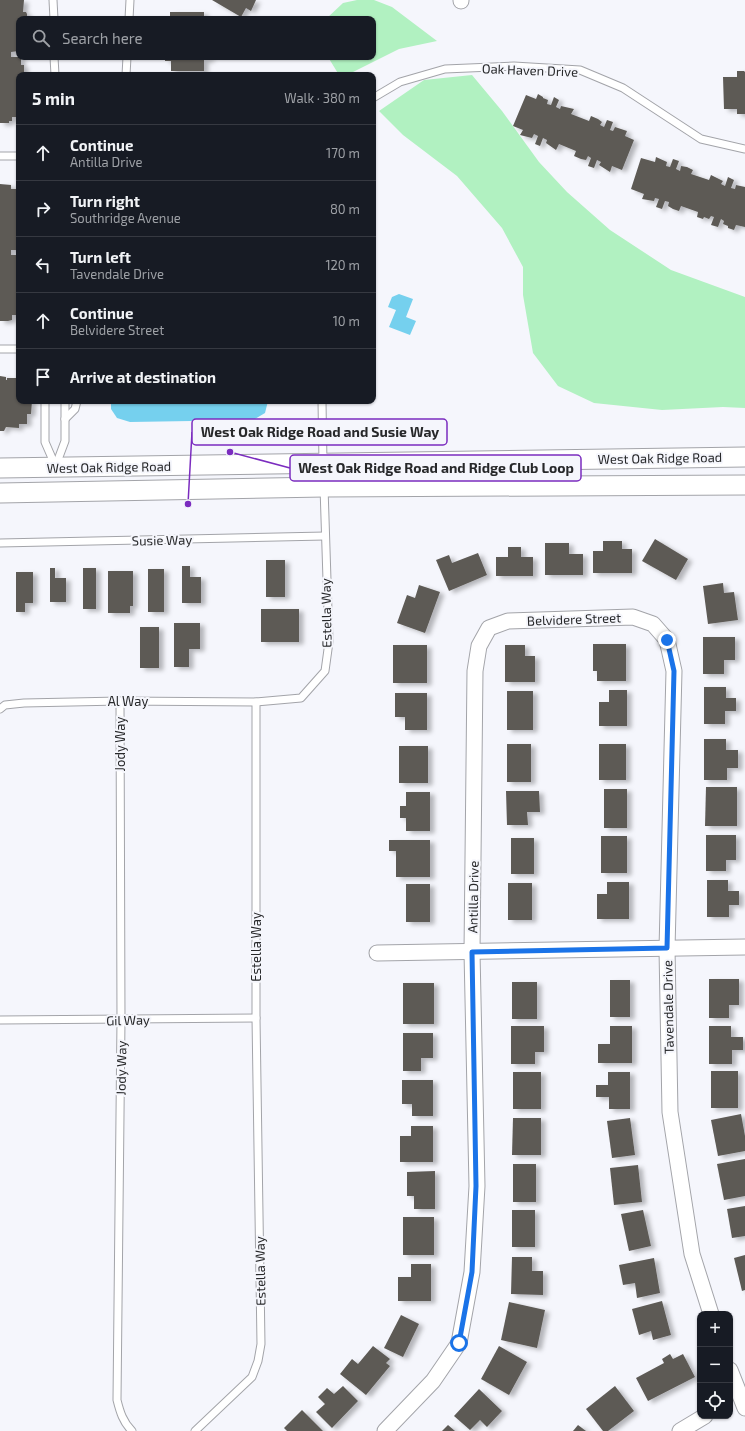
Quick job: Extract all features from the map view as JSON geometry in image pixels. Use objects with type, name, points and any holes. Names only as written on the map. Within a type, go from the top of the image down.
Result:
[{"type":"street","name":"West Oak Ridge Road","points":[[0,468],[745,457]]},
{"type":"street","points":[[323,463],[324,487]]},
{"type":"street","name":"West Oak Ridge Road","points":[[0,493],[324,487],[745,485]]},
{"type":"street","name":"Belvidere Street","points":[[475,671],[479,646],[489,628],[508,621],[633,617],[653,624],[667,640],[674,671]]},
{"type":"street","name":"Antilla Drive","points":[[385,1431],[433,1381],[459,1343],[471,1279],[476,1186],[472,952],[475,671]]},
{"type":"street","name":"Tavendale Drive","points":[[674,671],[667,948],[670,1112],[692,1254],[710,1311]]},
{"type":"street","points":[[377,953],[745,947]]},
{"type":"street","points":[[733,1382],[738,1403]]},
{"type":"street","points":[[680,1431],[700,1419]]},
{"type":"lane","points":[[53,0],[54,16]]},
{"type":"lane","points":[[129,16],[130,0]]},
{"type":"lane","points":[[54,60],[55,72]]},
{"type":"lane","points":[[126,72],[127,60]]},
{"type":"lane","name":"Oak Haven Drive","points":[[376,96],[400,82],[445,68],[514,66],[580,70],[623,88],[701,139],[745,149]]},
{"type":"lane","points":[[0,156],[16,156]]},
{"type":"lane","points":[[0,349],[16,349]]},
{"type":"lane","points":[[45,404],[44,442],[55,467]]},
{"type":"lane","points":[[55,467],[64,441],[65,404]]},
{"type":"lane","points":[[65,419],[75,409],[76,404]]},
{"type":"lane","points":[[322,404],[323,463]]},
{"type":"lane","name":"Estella Way","points":[[195,1431],[252,1377],[258,1361],[261,1344],[256,1018],[256,702],[301,698],[325,670],[329,642],[324,487]]},
{"type":"lane","name":"Susie Way","points":[[0,543],[325,536]]},
{"type":"lane","name":"Al Way","points":[[0,709],[5,705],[24,703],[120,701],[256,702]]},
{"type":"lane","name":"Jody Way","points":[[120,701],[121,1020],[117,1400],[120,1413],[132,1431]]},
{"type":"lane","name":"Gil Way","points":[[0,1020],[256,1018]]},
{"type":"green space","points":[[357,0],[374,0],[392,7],[437,41],[399,49],[353,72],[337,72],[330,60],[376,60],[376,16],[329,16],[343,3]]},
{"type":"green space","points":[[472,75],[502,111],[539,162],[567,192],[610,230],[671,270],[745,297],[745,408],[723,407],[662,410],[594,403],[558,386],[533,353],[523,295],[523,267],[502,228],[457,176],[403,135],[379,111],[424,80]]},
{"type":"water","points":[[399,294],[413,299],[406,317],[416,321],[410,335],[389,327],[396,310],[388,307],[392,297]]},
{"type":"water","points":[[111,404],[267,404],[265,413],[253,420],[130,422],[117,418],[111,409]]},
{"type":"building","points":[[0,0],[24,0],[23,12],[26,12],[27,16],[16,16],[16,51],[11,52],[11,57],[16,57],[16,60],[21,60],[21,65],[24,65],[24,72],[16,72],[16,117],[12,117],[12,121],[9,121],[9,123],[0,123]]},
{"type":"building","points":[[212,0],[256,0],[251,11],[246,8],[242,16]]},
{"type":"building","points":[[170,12],[204,12],[204,16],[170,16]]},
{"type":"building","points":[[204,60],[204,71],[171,71],[171,61],[165,61]]},
{"type":"building","points":[[737,71],[745,72],[745,114],[737,114],[737,109],[724,109],[723,77],[737,77]]},
{"type":"building","points":[[538,94],[548,100],[547,104],[551,105],[554,97],[559,100],[556,107],[560,109],[561,106],[574,109],[571,114],[589,121],[591,116],[602,122],[600,125],[604,127],[607,120],[613,122],[610,130],[613,131],[615,127],[627,131],[625,136],[634,140],[622,170],[612,166],[610,172],[599,165],[601,162],[597,160],[594,168],[588,166],[591,158],[588,156],[586,160],[581,159],[574,156],[576,151],[559,144],[556,150],[546,143],[547,140],[543,138],[540,146],[535,144],[538,136],[534,134],[532,138],[520,135],[523,130],[513,126],[526,95],[536,99]]},
{"type":"building","points":[[656,157],[667,162],[666,166],[670,167],[673,159],[679,161],[676,169],[680,171],[681,166],[687,167],[693,170],[691,174],[709,180],[711,175],[723,181],[721,184],[725,186],[728,177],[734,180],[731,188],[735,189],[736,185],[745,187],[745,227],[736,225],[734,230],[728,228],[728,226],[723,224],[724,221],[721,219],[718,227],[711,225],[714,217],[711,216],[709,219],[704,217],[703,219],[697,217],[698,212],[681,206],[679,211],[673,209],[668,206],[669,202],[665,201],[662,209],[656,207],[659,199],[655,198],[654,201],[642,199],[644,194],[631,189],[641,158],[655,162]]},
{"type":"building","points":[[0,184],[11,185],[11,189],[16,189],[16,250],[11,250],[11,255],[16,255],[16,315],[12,315],[12,320],[0,321]]},
{"type":"building","points":[[0,376],[6,377],[6,380],[7,378],[16,378],[16,404],[32,404],[31,414],[27,414],[27,424],[19,424],[19,428],[6,427],[4,431],[0,431]]},
{"type":"building","points":[[655,539],[688,559],[676,580],[642,561]]},
{"type":"building","points":[[603,541],[622,541],[622,549],[632,549],[632,573],[593,573],[593,551],[603,551]]},
{"type":"building","points":[[545,543],[569,543],[569,554],[583,554],[583,575],[545,575]]},
{"type":"building","points":[[508,547],[521,547],[521,557],[533,557],[533,576],[496,576],[496,557],[508,557]]},
{"type":"building","points":[[478,553],[487,575],[449,591],[436,560],[449,555],[452,563]]},
{"type":"building","points":[[266,560],[285,560],[285,597],[266,597]]},
{"type":"building","points":[[182,566],[190,566],[190,577],[201,577],[201,603],[182,603]]},
{"type":"building","points":[[50,568],[55,568],[55,578],[66,578],[66,602],[50,602]]},
{"type":"building","points":[[83,568],[96,568],[96,609],[83,609]]},
{"type":"building","points":[[148,569],[164,569],[164,612],[148,612]]},
{"type":"building","points":[[108,571],[133,571],[133,606],[130,606],[130,613],[108,613]]},
{"type":"building","points":[[16,572],[33,572],[33,603],[25,603],[25,612],[16,612]]},
{"type":"building","points":[[723,583],[724,593],[734,592],[738,620],[708,624],[703,586]]},
{"type":"building","points":[[419,585],[440,592],[425,633],[397,623],[407,595],[415,598]]},
{"type":"building","points":[[261,609],[299,609],[299,642],[261,642]]},
{"type":"building","points":[[174,623],[200,623],[200,649],[189,649],[189,667],[174,667]]},
{"type":"building","points":[[140,627],[159,627],[159,668],[140,668]]},
{"type":"building","points":[[703,637],[735,637],[735,660],[724,660],[724,674],[703,674]]},
{"type":"building","points":[[593,644],[626,644],[626,681],[597,681],[597,671],[593,671]]},
{"type":"building","points":[[393,645],[427,645],[427,683],[393,683]]},
{"type":"building","points":[[505,645],[525,645],[525,656],[535,656],[535,682],[505,682]]},
{"type":"building","points":[[704,687],[726,687],[726,698],[736,698],[736,711],[725,711],[725,724],[704,724]]},
{"type":"building","points":[[609,690],[627,690],[627,726],[599,726],[599,702],[609,702]]},
{"type":"building","points":[[507,691],[533,691],[533,730],[507,730]]},
{"type":"building","points":[[395,693],[427,693],[427,730],[405,730],[405,717],[395,717]]},
{"type":"building","points":[[704,739],[726,739],[726,750],[738,750],[738,768],[727,768],[727,780],[704,780]]},
{"type":"building","points":[[507,744],[531,744],[531,782],[507,782]]},
{"type":"building","points":[[599,744],[626,744],[626,780],[599,780]]},
{"type":"building","points":[[399,746],[428,746],[428,783],[399,783]]},
{"type":"building","points":[[706,787],[737,787],[737,826],[705,826]]},
{"type":"building","points":[[604,789],[627,789],[627,828],[604,828]]},
{"type":"building","points":[[506,791],[539,791],[540,812],[527,812],[528,825],[507,825]]},
{"type":"building","points":[[406,792],[430,792],[430,831],[406,831],[406,818],[400,818],[400,806],[406,806]]},
{"type":"building","points":[[706,835],[736,835],[736,860],[726,860],[726,871],[706,871]]},
{"type":"building","points":[[601,836],[627,836],[627,873],[601,873]]},
{"type":"building","points":[[511,838],[534,838],[534,874],[511,874]]},
{"type":"building","points":[[389,840],[430,840],[430,877],[396,877],[396,851],[389,851]]},
{"type":"building","points":[[707,880],[728,880],[728,891],[739,891],[739,905],[729,905],[729,917],[707,917]]},
{"type":"building","points":[[607,882],[629,882],[629,919],[597,919],[597,894],[607,894]]},
{"type":"building","points":[[508,883],[532,883],[532,920],[508,920]]},
{"type":"building","points":[[406,884],[430,884],[430,922],[406,922]]},
{"type":"building","points":[[709,979],[739,979],[739,1005],[729,1005],[729,1018],[709,1018]]},
{"type":"building","points":[[610,980],[630,980],[630,1017],[610,1017]]},
{"type":"building","points":[[512,982],[537,982],[537,1019],[512,1019]]},
{"type":"building","points":[[403,983],[434,983],[434,1024],[403,1024]]},
{"type":"building","points":[[511,1026],[544,1026],[544,1052],[535,1052],[535,1064],[511,1064]]},
{"type":"building","points":[[610,1026],[632,1026],[632,1063],[598,1063],[598,1044],[610,1044]]},
{"type":"building","points":[[709,1026],[731,1026],[731,1037],[743,1037],[743,1050],[732,1050],[732,1064],[709,1064]]},
{"type":"building","points":[[403,1033],[433,1033],[433,1058],[421,1058],[421,1071],[403,1071]]},
{"type":"building","points":[[711,1071],[738,1071],[738,1108],[711,1108]]},
{"type":"building","points":[[513,1072],[541,1072],[541,1109],[513,1109]]},
{"type":"building","points":[[608,1072],[630,1072],[630,1109],[609,1109],[609,1097],[596,1097],[596,1085],[608,1085]]},
{"type":"building","points":[[402,1080],[433,1080],[433,1116],[412,1116],[412,1104],[402,1104]]},
{"type":"building","points":[[741,1114],[745,1136],[745,1151],[718,1156],[711,1120]]},
{"type":"building","points":[[513,1118],[541,1118],[541,1155],[512,1155]]},
{"type":"building","points":[[630,1118],[635,1155],[612,1158],[607,1121]]},
{"type":"building","points":[[411,1126],[433,1126],[433,1162],[400,1162],[400,1136],[411,1136]]},
{"type":"building","points":[[745,1159],[745,1196],[724,1200],[717,1164]]},
{"type":"building","points":[[513,1164],[536,1164],[536,1202],[513,1202]]},
{"type":"building","points":[[638,1165],[642,1202],[614,1205],[610,1168]]},
{"type":"building","points":[[435,1171],[435,1209],[414,1209],[414,1196],[407,1196],[407,1172]]},
{"type":"building","points":[[745,1206],[745,1236],[732,1238],[727,1209]]},
{"type":"building","points":[[512,1210],[535,1210],[535,1247],[512,1247]]},
{"type":"building","points":[[643,1210],[651,1246],[629,1251],[621,1214]]},
{"type":"building","points":[[403,1217],[434,1217],[434,1255],[403,1255]]},
{"type":"building","points":[[745,1255],[745,1290],[742,1291],[734,1258]]},
{"type":"building","points":[[512,1257],[532,1257],[532,1271],[543,1271],[543,1295],[511,1294]]},
{"type":"building","points":[[654,1258],[660,1293],[637,1298],[635,1283],[623,1285],[619,1265]]},
{"type":"building","points":[[411,1264],[431,1264],[431,1301],[398,1301],[398,1277],[411,1277]]},
{"type":"building","points":[[662,1301],[671,1335],[653,1340],[651,1331],[639,1335],[632,1309]]},
{"type":"building","points":[[509,1302],[545,1310],[537,1348],[501,1340]]},
{"type":"building","points":[[401,1315],[419,1324],[403,1357],[384,1348]]},
{"type":"building","points":[[373,1346],[390,1359],[386,1363],[390,1366],[366,1395],[340,1374],[352,1359],[358,1364]]},
{"type":"building","points":[[499,1346],[527,1362],[509,1395],[481,1379]]},
{"type":"building","points":[[670,1354],[673,1359],[683,1354],[695,1377],[648,1401],[636,1378],[664,1363],[662,1359]]},
{"type":"building","points":[[343,1386],[358,1401],[332,1428],[316,1412],[325,1404],[318,1397],[327,1388],[334,1394]]},
{"type":"building","points":[[615,1386],[634,1411],[608,1431],[603,1431],[586,1409]]},
{"type":"building","points":[[479,1389],[502,1411],[487,1427],[480,1420],[470,1430],[454,1416]]},
{"type":"building","points":[[302,1410],[323,1431],[287,1431],[284,1428]]},
{"type":"building","points":[[448,1425],[455,1431],[442,1431]]},
{"type":"building","points":[[578,1425],[586,1431],[573,1431]]},
{"type":"place","name":"West Oak Ridge Road and Ridge Club Loop","points":[[230,452]]},
{"type":"place","name":"West Oak Ridge Road and Susie Way","points":[[188,504]]},
{"type":"route","points":[[459,1343],[472,1272],[476,1186],[472,952],[667,948],[674,671],[667,640]]}]
